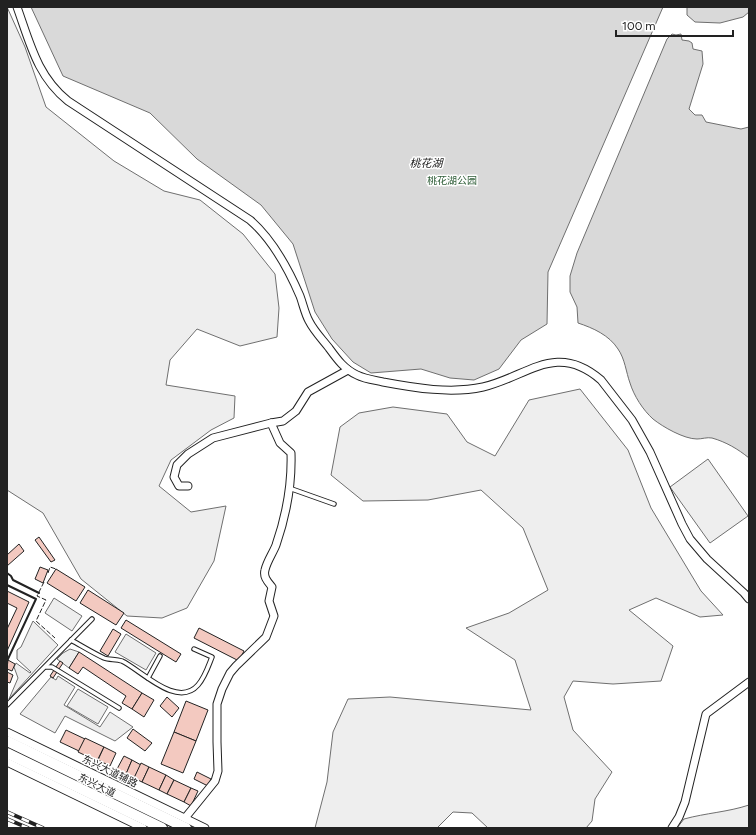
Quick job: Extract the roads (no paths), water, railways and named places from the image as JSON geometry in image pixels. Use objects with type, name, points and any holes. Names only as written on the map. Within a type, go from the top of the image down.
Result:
[{"type":"main road","name":"东兴大道","points":[[7,741],[109,791],[185,823]]},
{"type":"main road","name":"东兴大道","points":[[7,753],[42,774],[162,828]]},
{"type":"street","points":[[17,7],[38,65],[47,80],[62,96],[250,220],[262,231],[288,271],[300,296],[309,321],[339,362],[348,370],[358,376],[371,380],[408,387],[453,390],[472,389],[492,384],[549,362],[565,362],[581,366],[601,380],[632,420],[650,452],[690,539],[701,553],[749,599]]},
{"type":"street","points":[[188,486],[179,486],[174,477],[176,465],[188,454],[212,438],[271,423],[283,422],[296,411],[308,392],[348,370]]},
{"type":"street","points":[[185,823],[216,781],[218,771],[217,704],[222,689],[230,673],[266,637],[274,616],[269,601],[272,587],[265,578],[265,571],[276,544],[286,507],[292,469],[291,453],[280,443],[271,423]]},
{"type":"street","points":[[672,828],[679,817],[685,802],[706,714],[749,682]]},
{"type":"street","name":"东兴大道辅路","points":[[7,732],[130,792],[185,823],[205,828]]},
{"type":"street","points":[[53,754],[68,771]]},
{"type":"street","points":[[7,762],[42,774],[144,828]]},
{"type":"street","points":[[109,791],[130,792]]},
{"type":"lane","points":[[289,488],[334,504]]},
{"type":"lane","points":[[7,705],[92,618]]},
{"type":"lane","points":[[71,640],[105,658],[121,660],[160,686],[171,691],[181,692],[189,691],[197,686],[204,676],[212,657],[194,649]]},
{"type":"lane","points":[[148,678],[160,656]]},
{"type":"lane","points":[[46,666],[52,667],[119,708]]},
{"type":"water","name":"桃花湖","points":[[31,7],[663,7],[548,272],[547,324],[521,340],[499,369],[474,380],[450,378],[421,369],[371,373],[353,362],[332,339],[315,312],[293,244],[261,205],[197,159],[150,113],[63,76]]},
{"type":"water","points":[[687,7],[749,7],[749,12],[743,17],[720,23],[695,22],[687,15]]},
{"type":"water","points":[[672,34],[681,34],[682,40],[692,43],[693,49],[702,51],[703,64],[689,109],[695,115],[702,115],[706,122],[741,129],[749,127],[749,458],[736,449],[712,438],[697,439],[680,435],[662,426],[653,419],[636,398],[618,349],[605,336],[578,323],[577,307],[570,292],[570,276],[577,253],[667,39]]},
{"type":"railway","points":[[7,812],[43,828]]},
{"type":"railway","points":[[7,819],[28,828]]},
{"type":"park label","name":"桃花湖公园","points":[[452,180]]}]
